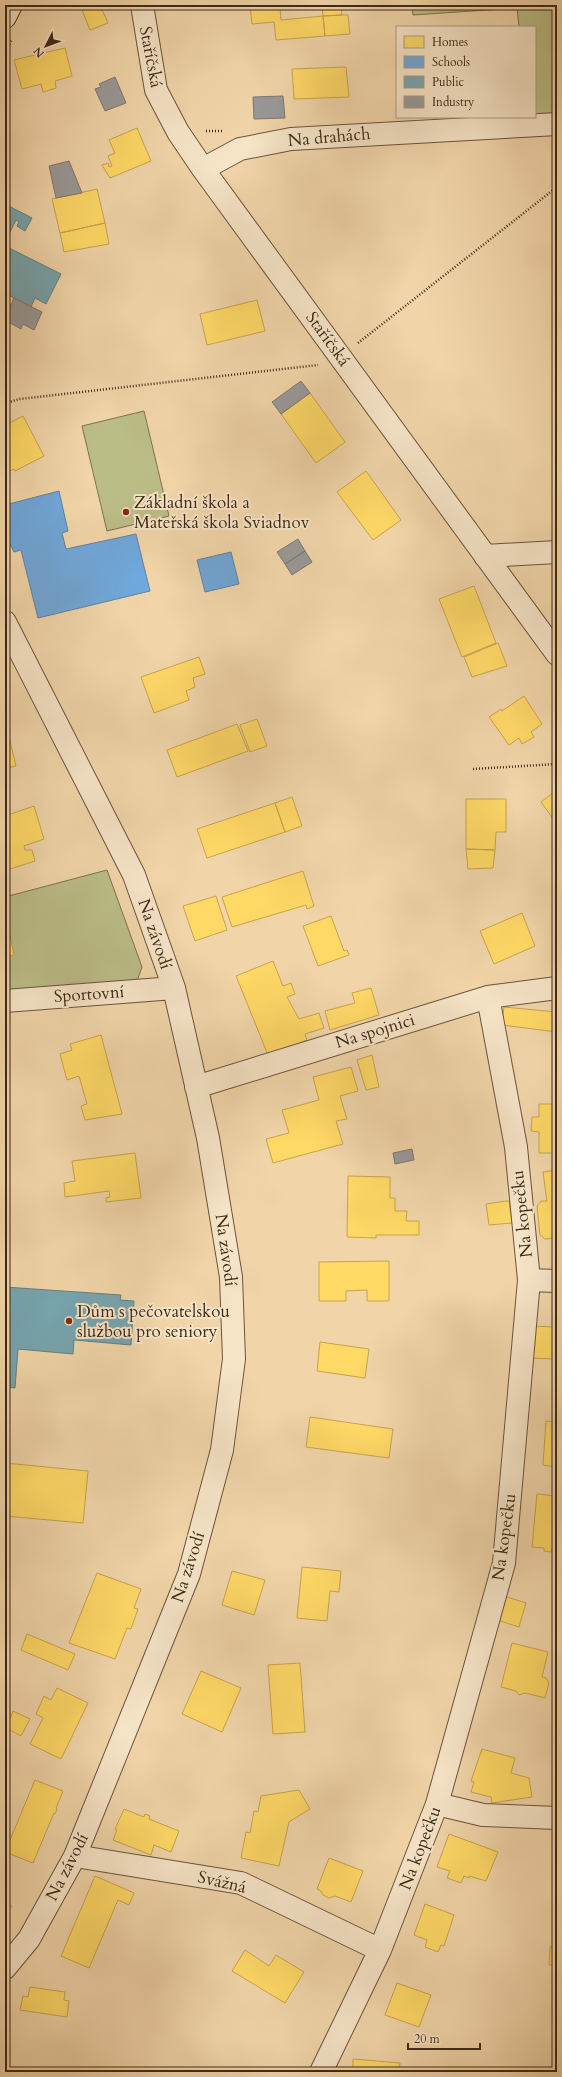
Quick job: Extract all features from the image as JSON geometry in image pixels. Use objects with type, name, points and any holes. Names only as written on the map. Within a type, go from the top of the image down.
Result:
[{"type":"street","points":[[5,17],[11,5]]},
{"type":"street","name":"Staříčská","points":[[142,5],[156,90],[178,132],[203,169],[557,654]]},
{"type":"street","name":"Na drahách","points":[[203,169],[240,149],[291,139],[557,124]]},
{"type":"street","points":[[485,556],[557,552]]},
{"type":"street","name":"Na závodí","points":[[5,622],[134,875],[174,988],[208,1138],[232,1277],[234,1359],[222,1450],[189,1574],[75,1856],[29,1939],[5,1968]]},
{"type":"street","name":"Sportovní","points":[[5,1001],[174,988]]},
{"type":"street","name":"Na spojnici","points":[[196,1087],[488,997],[557,988]]},
{"type":"street","name":"Na kopečku","points":[[321,2072],[380,1950],[437,1804],[504,1563],[529,1280],[516,1147],[488,997]]},
{"type":"street","points":[[529,1280],[557,1281]]},
{"type":"street","points":[[437,1804],[483,1815],[557,1818]]},
{"type":"street","name":"Svážná","points":[[75,1856],[241,1883],[380,1950]]},
{"type":"path","points":[[204,131],[228,130]]},
{"type":"path","points":[[5,403],[20,399],[342,360],[557,187]]},
{"type":"path","points":[[474,769],[557,764]]},
{"type":"green space","points":[[412,5],[557,5],[557,115],[536,116],[536,26],[519,26],[517,8],[413,15]]},
{"type":"green space","points":[[144,411],[169,516],[107,531],[82,426]]},
{"type":"green space","points":[[107,870],[142,967],[137,981],[5,993],[5,897]]},
{"type":"building: Homes","points":[[94,5],[100,5],[108,23],[90,30],[82,10]]},
{"type":"building: Homes","points":[[250,5],[283,5],[283,9],[280,8],[281,20],[323,16],[325,36],[276,40],[274,22],[252,24]]},
{"type":"building: Homes","points":[[322,5],[341,5],[342,15],[323,16]]},
{"type":"building: Homes","points":[[348,15],[350,34],[325,36],[323,16]]},
{"type":"building: Homes","points":[[65,48],[72,76],[55,81],[56,88],[43,92],[41,84],[22,89],[14,60]]},
{"type":"building: Homes","points":[[346,67],[349,97],[294,99],[292,69]]},
{"type":"building: Homes","points":[[137,128],[151,161],[110,178],[102,165],[108,163],[109,167],[112,166],[108,156],[115,153],[109,140]]},
{"type":"building: Homes","points":[[97,189],[105,223],[60,233],[52,199]]},
{"type":"building: Homes","points":[[105,223],[109,244],[64,252],[60,233]]},
{"type":"building: Homes","points":[[5,293],[14,298],[5,319]]},
{"type":"building: Homes","points":[[257,300],[265,331],[207,345],[200,314]]},
{"type":"building: Homes","points":[[310,393],[345,442],[316,463],[281,414]]},
{"type":"building: Homes","points":[[23,416],[44,456],[15,471],[14,469],[5,473],[5,425]]},
{"type":"building: Homes","points":[[366,471],[401,520],[373,540],[337,492]]},
{"type":"building: Homes","points":[[474,586],[496,643],[462,657],[439,599]]},
{"type":"building: Homes","points":[[498,643],[507,666],[472,677],[464,657]]},
{"type":"building: Homes","points":[[199,657],[205,674],[193,678],[195,687],[186,691],[189,700],[154,713],[141,677]]},
{"type":"building: Homes","points":[[524,696],[542,724],[531,732],[534,737],[522,744],[519,738],[509,745],[489,717],[501,709],[502,711]]},
{"type":"building: Homes","points":[[257,719],[267,746],[250,752],[240,725]]},
{"type":"building: Homes","points":[[5,721],[16,766],[5,768]]},
{"type":"building: Homes","points":[[237,724],[248,751],[177,777],[167,750]]},
{"type":"building: Homes","points":[[557,790],[557,824],[541,802]]},
{"type":"building: Homes","points":[[292,797],[302,826],[285,832],[275,803]]},
{"type":"building: Homes","points":[[466,799],[506,799],[506,832],[496,832],[495,850],[466,849]]},
{"type":"building: Homes","points":[[275,803],[285,832],[207,858],[197,829]]},
{"type":"building: Homes","points":[[34,806],[44,839],[24,846],[25,850],[32,850],[35,861],[7,870],[5,816]]},
{"type":"building: Homes","points":[[466,849],[495,850],[493,868],[468,869]]},
{"type":"building: Homes","points":[[303,871],[314,906],[307,909],[306,905],[232,927],[222,897]]},
{"type":"building: Homes","points":[[216,896],[227,930],[195,941],[183,906]]},
{"type":"building: Homes","points":[[5,911],[14,955],[5,957]]},
{"type":"building: Homes","points":[[522,913],[535,946],[494,964],[480,931]]},
{"type":"building: Homes","points":[[331,916],[344,951],[347,950],[349,955],[318,966],[303,926]]},
{"type":"building: Homes","points":[[273,961],[283,986],[291,983],[295,994],[287,997],[299,1019],[319,1013],[324,1028],[305,1034],[307,1040],[268,1055],[236,976]]},
{"type":"building: Homes","points":[[371,988],[379,1015],[330,1030],[325,1011],[355,1003],[352,993]]},
{"type":"building: Homes","points":[[504,1007],[557,1012],[557,1032],[502,1025]]},
{"type":"building: Homes","points":[[101,1035],[122,1114],[85,1120],[81,1106],[87,1104],[79,1076],[67,1080],[60,1054],[72,1050],[70,1044]]},
{"type":"building: Homes","points":[[372,1055],[379,1087],[366,1090],[357,1060]]},
{"type":"building: Homes","points":[[351,1067],[358,1091],[340,1096],[347,1119],[336,1121],[343,1144],[273,1163],[266,1139],[289,1133],[282,1110],[319,1100],[313,1077]]},
{"type":"building: Homes","points":[[539,1104],[557,1104],[557,1153],[539,1153],[539,1132],[531,1131],[532,1117],[539,1117]]},
{"type":"building: Homes","points":[[135,1153],[141,1198],[106,1202],[106,1198],[110,1197],[109,1191],[65,1197],[64,1183],[75,1181],[72,1161]]},
{"type":"building: Homes","points":[[557,1170],[557,1238],[545,1239],[540,1235],[537,1206],[541,1201],[547,1201],[543,1172]]},
{"type":"building: Homes","points":[[348,1176],[390,1177],[390,1198],[395,1198],[395,1211],[407,1211],[406,1221],[419,1221],[419,1235],[376,1235],[376,1238],[347,1237]]},
{"type":"building: Homes","points":[[509,1201],[512,1223],[489,1225],[486,1204]]},
{"type":"building: Homes","points":[[389,1261],[389,1301],[367,1301],[367,1290],[346,1291],[346,1301],[319,1301],[319,1262]]},
{"type":"building: Homes","points":[[529,1326],[557,1327],[557,1359],[528,1358]]},
{"type":"building: Homes","points":[[320,1342],[369,1349],[365,1378],[317,1371]]},
{"type":"building: Homes","points":[[310,1417],[393,1429],[389,1458],[306,1447]]},
{"type":"building: Homes","points":[[546,1421],[557,1422],[557,1467],[543,1465]]},
{"type":"building: Homes","points":[[5,1463],[88,1471],[83,1523],[5,1516]]},
{"type":"building: Homes","points":[[537,1494],[557,1496],[557,1549],[552,1548],[551,1552],[544,1551],[544,1548],[532,1547]]},
{"type":"building: Homes","points":[[302,1567],[341,1571],[339,1592],[330,1591],[327,1621],[297,1618]]},
{"type":"building: Homes","points":[[232,1571],[265,1580],[254,1615],[222,1605]]},
{"type":"building: Homes","points":[[97,1573],[141,1589],[134,1608],[138,1609],[131,1629],[127,1628],[115,1659],[69,1643]]},
{"type":"building: Homes","points":[[504,1596],[526,1603],[519,1627],[497,1620]]},
{"type":"building: Homes","points":[[27,1634],[75,1654],[68,1670],[21,1650]]},
{"type":"building: Homes","points":[[512,1643],[548,1652],[542,1677],[546,1678],[549,1683],[545,1698],[525,1693],[519,1695],[516,1691],[501,1687]]},
{"type":"building: Homes","points":[[300,1663],[305,1732],[273,1734],[268,1665]]},
{"type":"building: Homes","points":[[201,1671],[241,1688],[222,1732],[182,1714]]},
{"type":"building: Homes","points":[[57,1688],[88,1703],[61,1759],[30,1744],[43,1718],[36,1714],[44,1696],[51,1700]]},
{"type":"building: Homes","points":[[13,1711],[30,1719],[21,1736],[6,1728]]},
{"type":"building: Homes","points":[[482,1749],[515,1758],[511,1773],[529,1778],[532,1797],[492,1803],[491,1797],[471,1792],[474,1782],[471,1781]]},
{"type":"building: Homes","points":[[35,1780],[63,1791],[55,1814],[54,1813],[33,1863],[5,1852]]},
{"type":"building: Homes","points":[[299,1790],[310,1809],[289,1822],[279,1866],[241,1858],[246,1832],[250,1833],[254,1811],[258,1812],[261,1796]]},
{"type":"building: Homes","points":[[124,1809],[144,1817],[145,1814],[150,1816],[149,1819],[179,1831],[171,1852],[154,1845],[151,1855],[113,1840],[117,1830],[115,1829]]},
{"type":"building: Homes","points":[[449,1834],[498,1852],[486,1881],[464,1876],[461,1883],[447,1878],[450,1871],[437,1867]]},
{"type":"building: Homes","points":[[329,1858],[363,1871],[351,1902],[335,1896],[329,1898],[317,1889]]},
{"type":"building: Homes","points":[[95,1876],[134,1893],[129,1905],[118,1900],[89,1968],[61,1956]]},
{"type":"building: Homes","points":[[5,1901],[12,1906],[5,1915]]},
{"type":"building: Homes","points":[[425,1904],[454,1915],[444,1946],[441,1945],[438,1952],[425,1947],[427,1940],[414,1935]]},
{"type":"building: Homes","points":[[550,1947],[557,1947],[557,1965],[549,1965]]},
{"type":"building: Homes","points":[[245,1950],[269,1966],[276,1955],[304,1972],[285,2003],[232,1971]]},
{"type":"building: Homes","points":[[397,1983],[431,1995],[419,2027],[385,2015]]},
{"type":"building: Homes","points":[[30,1987],[65,1992],[64,2000],[69,2001],[67,2017],[20,2010],[23,1996],[28,1997]]},
{"type":"building: Homes","points":[[353,2059],[400,2063],[399,2072],[353,2072]]},
{"type":"building: Schools","points":[[59,491],[68,531],[62,533],[66,549],[136,534],[150,591],[38,618],[21,550],[14,552],[5,534],[5,505]]},
{"type":"building: Schools","points":[[231,552],[239,584],[205,592],[197,560]]},
{"type":"building: Public","points":[[5,204],[32,218],[25,231],[17,226],[19,222],[16,220],[5,242]]},
{"type":"building: Public","points":[[5,246],[61,274],[46,304],[35,298],[31,307],[5,293]]},
{"type":"building: Public","name":"Dům s pečovatelskou službou pro seniory","points":[[5,1287],[121,1295],[120,1300],[134,1301],[131,1345],[74,1340],[73,1354],[18,1349],[15,1388],[5,1387]]},
{"type":"building: Industry","points":[[115,77],[126,103],[105,111],[95,89],[101,87],[99,84]]},
{"type":"building: Industry","points":[[283,96],[285,118],[254,119],[253,97]]},
{"type":"building: Industry","points":[[69,161],[82,193],[56,198],[49,166]]},
{"type":"building: Industry","points":[[14,298],[42,312],[34,330],[23,324],[21,329],[5,320]]},
{"type":"building: Industry","points":[[301,381],[310,393],[281,414],[272,402]]},
{"type":"building: Industry","points":[[298,539],[305,551],[285,564],[277,552]]},
{"type":"building: Industry","points":[[305,551],[312,562],[292,575],[285,564]]},
{"type":"building: Industry","points":[[412,1149],[414,1160],[395,1164],[393,1153]]},
{"type":"place","name":"Základní škola a Mateřská škola Sviadnov","points":[[126,512]]},
{"type":"place","name":"Dům s pečovatelskou službou pro seniory","points":[[69,1321]]}]
